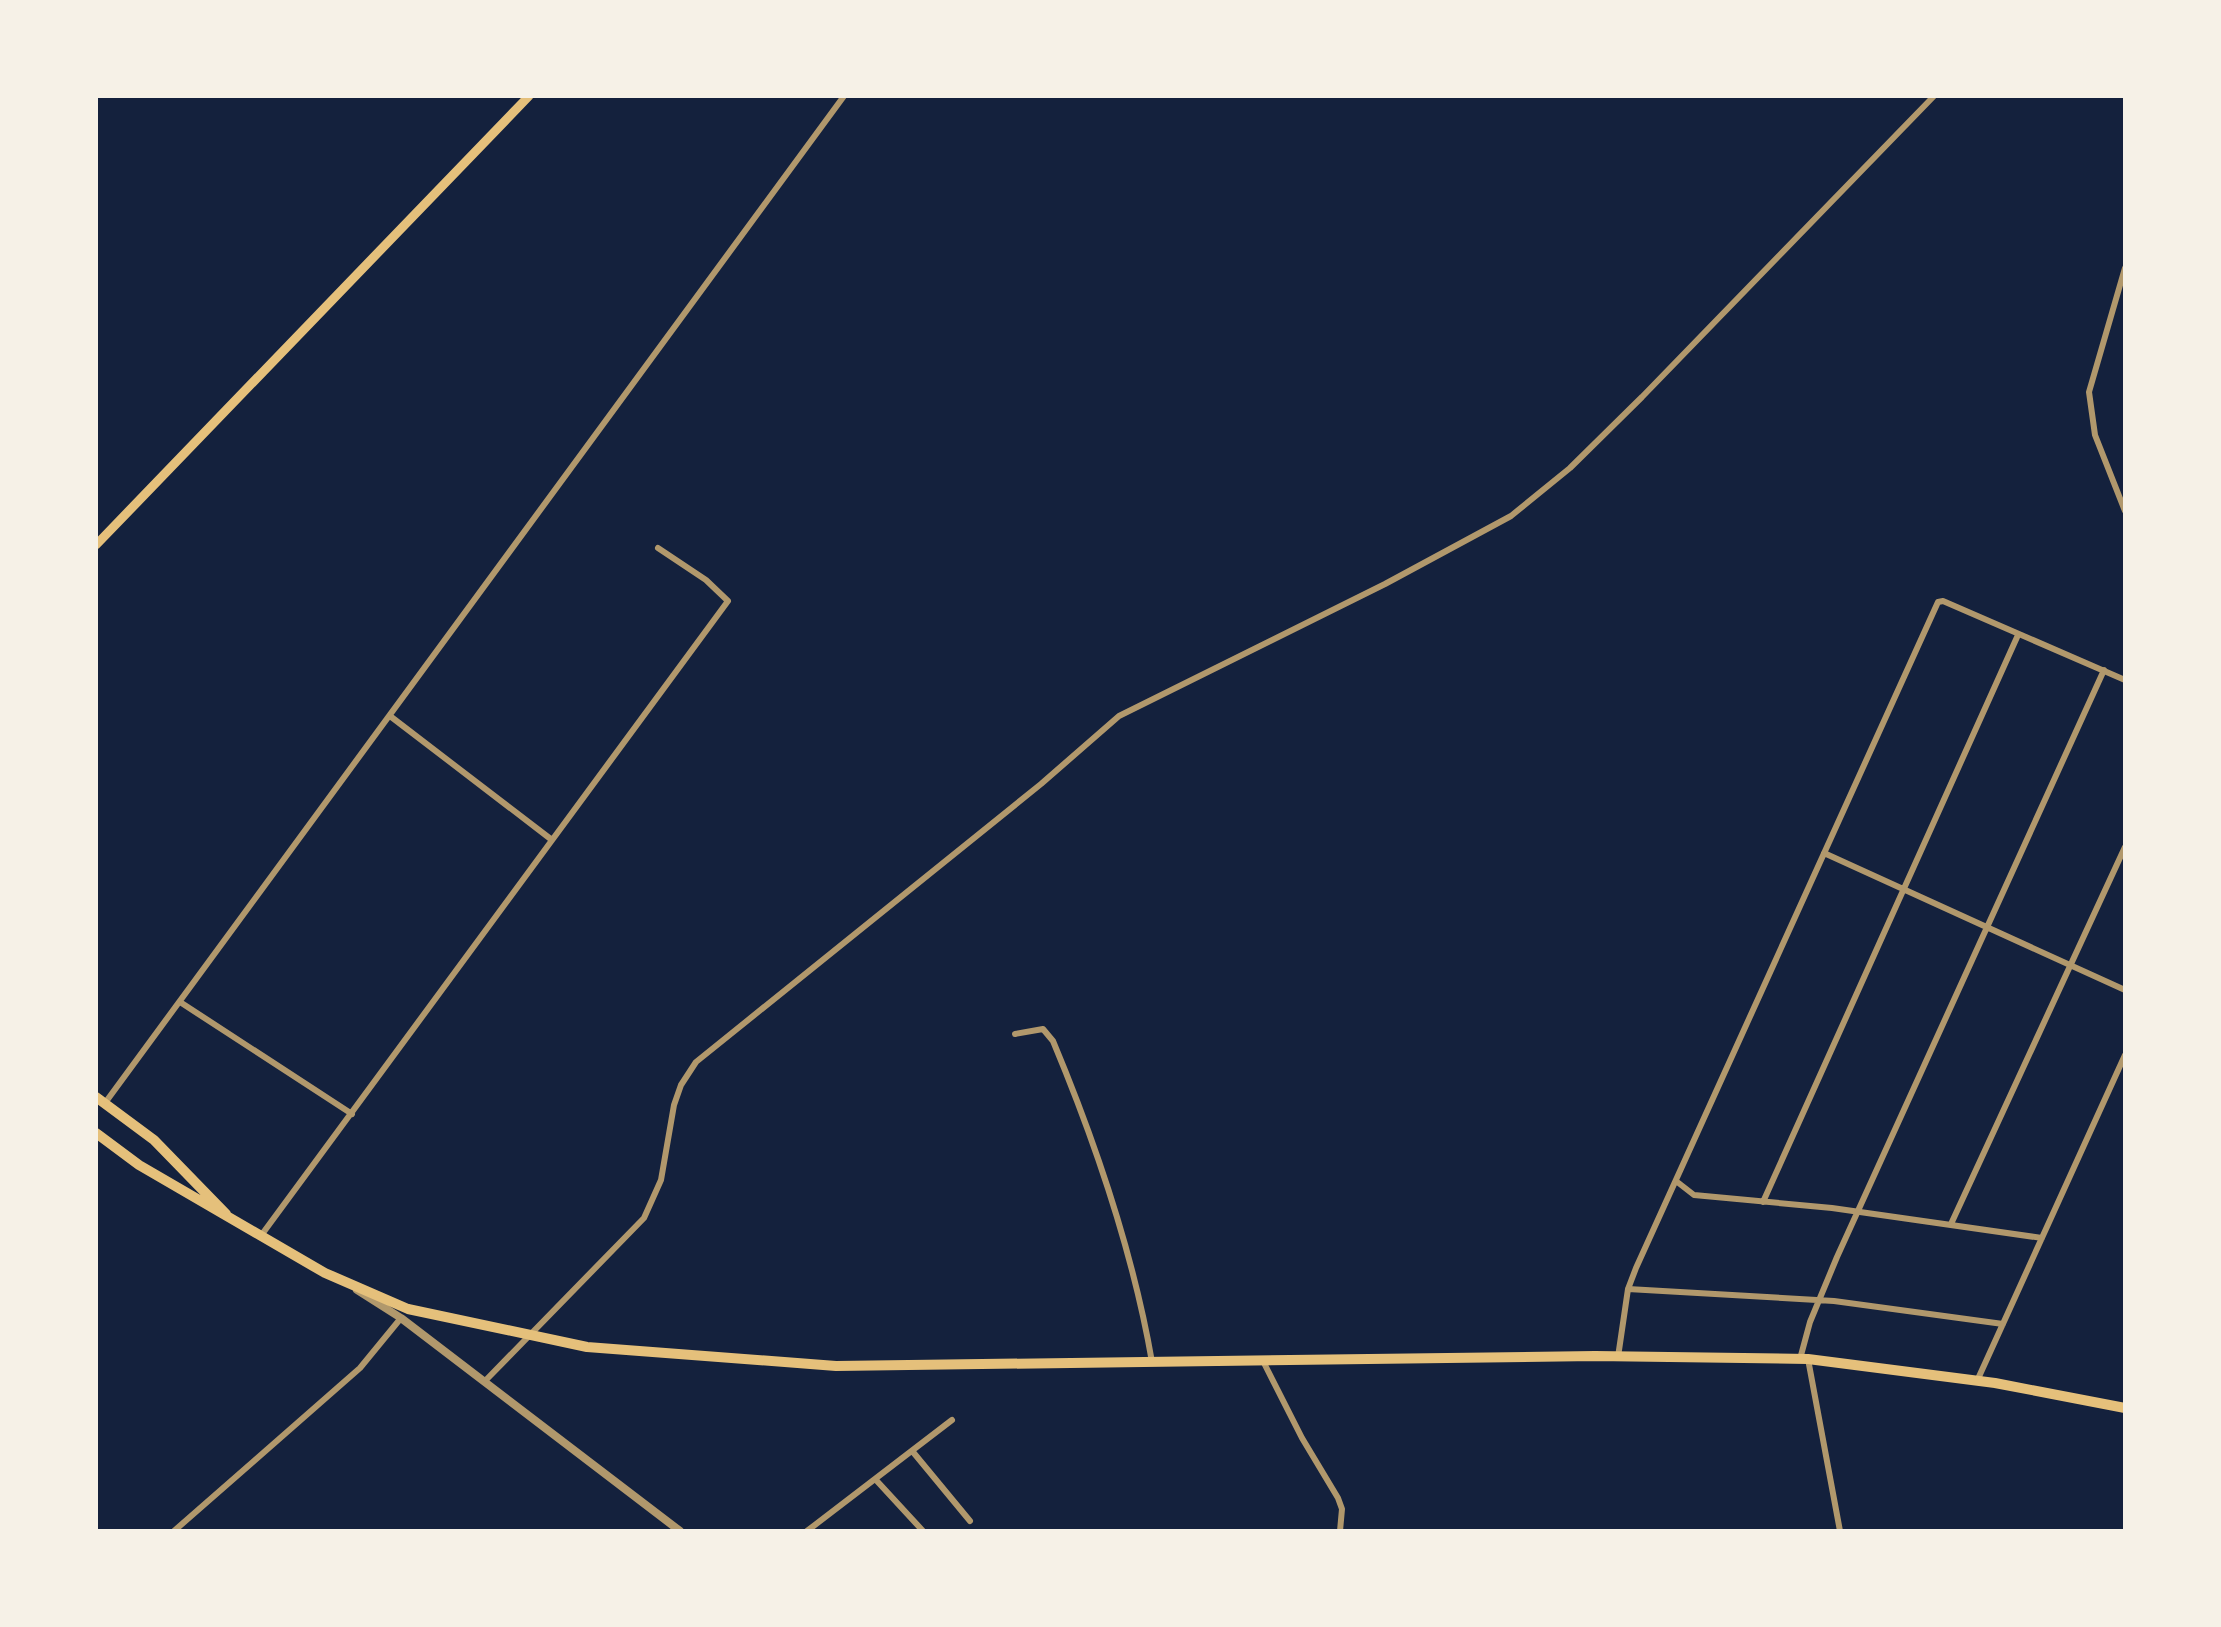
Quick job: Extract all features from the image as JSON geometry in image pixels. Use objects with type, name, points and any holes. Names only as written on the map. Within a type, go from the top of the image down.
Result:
[{"type":"highway","points":[[101,1100],[155,1140],[236,1224]]},
{"type":"highway","points":[[96,1133],[139,1165],[236,1224],[340,1280],[408,1309],[587,1347],[836,1366],[1618,1357],[1804,1360],[1977,1381],[2125,1408]]},
{"type":"main road","points":[[96,545],[529,96]]},
{"type":"street","points":[[101,1100],[180,1002],[844,96]]},
{"type":"street","points":[[485,1381],[643,1218],[661,1180],[681,1085],[696,1062],[1041,784],[1119,716],[1385,584],[1511,516],[1579,459],[1934,96]]},
{"type":"street","points":[[2125,268],[2089,392],[2095,435],[2125,511]]},
{"type":"street","points":[[260,1237],[728,601],[706,580],[658,548]]},
{"type":"street","points":[[1618,1357],[1628,1289],[1938,602],[1943,601],[2125,680]]},
{"type":"street","points":[[1763,1202],[2018,635]]},
{"type":"street","points":[[1840,1531],[1804,1360],[1819,1300],[2104,670]]},
{"type":"street","points":[[390,716],[552,840]]},
{"type":"street","points":[[1951,1224],[2125,847]]},
{"type":"street","points":[[1824,853],[2125,990]]},
{"type":"street","points":[[180,1002],[352,1114]]},
{"type":"street","points":[[1015,1034],[1043,1028],[1053,1041],[1123,1235],[1138,1286],[1152,1362]]},
{"type":"street","points":[[1977,1381],[2125,1055]]},
{"type":"street","points":[[1676,1181],[1694,1195],[1857,1212],[2042,1238]]},
{"type":"street","points":[[340,1280],[401,1318],[680,1531]]},
{"type":"street","points":[[1628,1289],[1819,1300],[2003,1324]]},
{"type":"street","points":[[174,1531],[360,1368],[401,1318]]},
{"type":"street","points":[[1263,1361],[1280,1398],[1338,1498],[1342,1509],[1340,1531]]},
{"type":"street","points":[[807,1531],[952,1420]]},
{"type":"street","points":[[913,1452],[970,1521]]},
{"type":"street","points":[[876,1480],[923,1531]]}]
